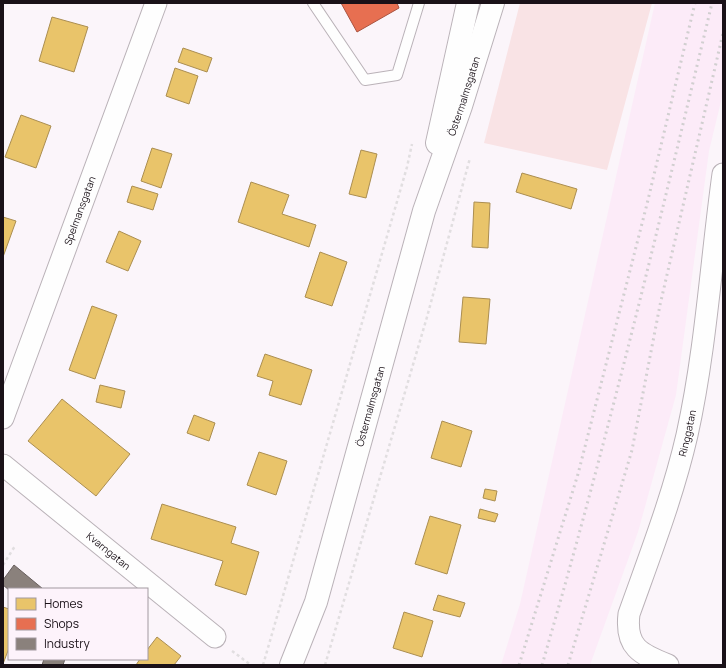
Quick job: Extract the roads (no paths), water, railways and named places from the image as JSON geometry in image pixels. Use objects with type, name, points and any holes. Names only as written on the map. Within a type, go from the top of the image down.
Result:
[{"type":"main road","name":"Östermalmsgatan","points":[[291,665],[316,602],[424,211],[445,103],[468,3]]},
{"type":"main road","name":"Östermalmsgatan","points":[[424,211],[462,106],[493,3]]},
{"type":"main road","name":"Östermalmsgatan","points":[[306,665],[316,602]]},
{"type":"street","name":"Spelmansgatan","points":[[3,418],[156,3]]},
{"type":"street","name":"Ringgatan","points":[[668,665],[646,656],[637,649],[631,639],[628,627],[672,490],[687,435],[704,336],[723,174]]},
{"type":"street","name":"Kvarngatan","points":[[3,465],[215,637]]},
{"type":"lane","points":[[313,3],[365,80],[397,75],[420,3]]},
{"type":"railway","points":[[519,665],[578,474],[647,204],[695,3]]},
{"type":"railway","points":[[542,665],[566,583],[610,418],[712,3]]},
{"type":"railway","points":[[568,665],[632,450],[660,305],[723,33]]}]
